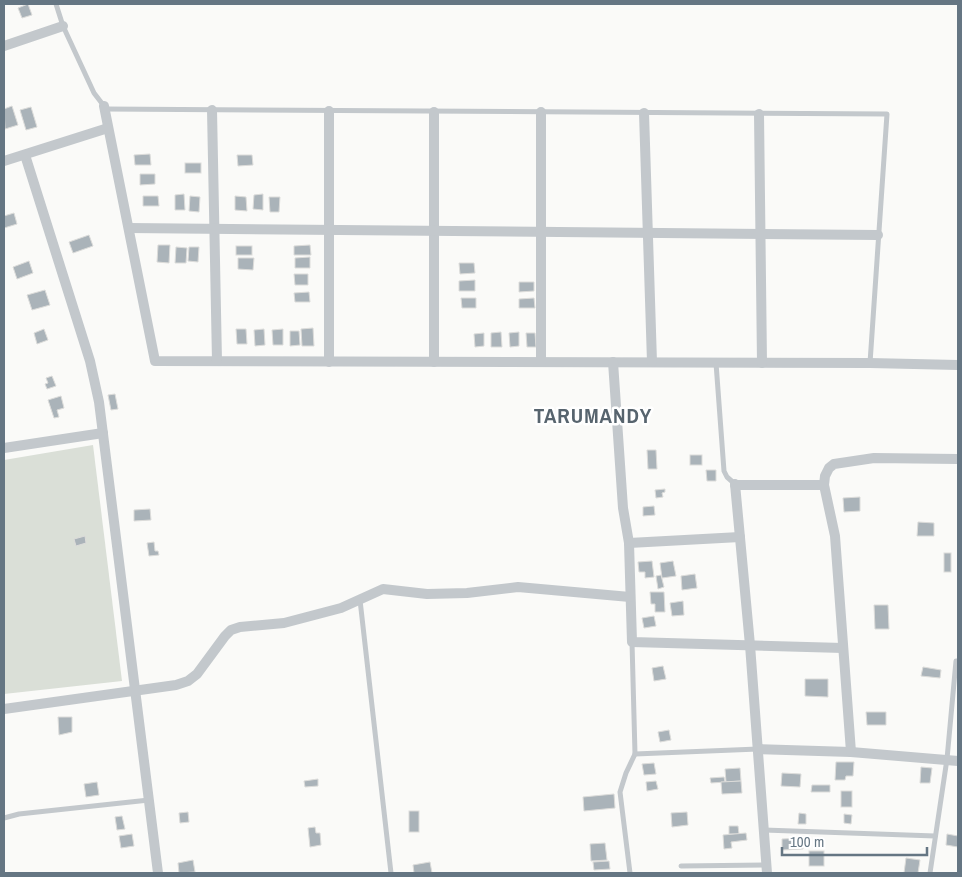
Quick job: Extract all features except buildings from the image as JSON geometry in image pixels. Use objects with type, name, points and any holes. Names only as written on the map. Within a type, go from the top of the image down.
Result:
[{"type":"street","points":[[4,46],[63,26]]},
{"type":"street","points":[[104,108],[155,361],[716,362],[958,365]]},
{"type":"street","points":[[212,110],[217,361]]},
{"type":"street","points":[[329,111],[329,362]]},
{"type":"street","points":[[434,112],[434,362]]},
{"type":"street","points":[[540,362],[541,112]]},
{"type":"street","points":[[644,113],[652,362]]},
{"type":"street","points":[[759,114],[762,363]]},
{"type":"street","points":[[4,162],[108,128]]},
{"type":"street","points":[[25,155],[90,361],[99,402],[158,873]]},
{"type":"street","points":[[128,228],[878,235]]},
{"type":"street","points":[[613,362],[622,508],[629,543],[632,642],[843,648]]},
{"type":"street","points":[[4,448],[103,433]]},
{"type":"street","points":[[851,752],[835,536],[824,485],[825,476],[829,468],[834,464],[874,458],[958,459]]},
{"type":"street","points":[[766,869],[750,645],[735,485],[824,485]]},
{"type":"street","points":[[629,543],[740,537]]},
{"type":"street","points":[[4,709],[176,685],[188,681],[197,674],[225,636],[240,626],[284,623],[341,608],[383,589],[427,594],[467,593],[518,587],[630,597]]},
{"type":"street","points":[[758,749],[851,752],[958,761]]},
{"type":"lane","points":[[56,4],[63,26],[94,93],[104,108],[887,114],[870,363]]},
{"type":"lane","points":[[716,362],[724,471],[735,485]]},
{"type":"lane","points":[[360,600],[390,873]]},
{"type":"lane","points":[[630,873],[620,792],[623,779],[635,754],[632,642]]},
{"type":"lane","points":[[930,873],[955,703],[956,661],[958,661]]},
{"type":"lane","points":[[635,754],[758,749]]},
{"type":"lane","points":[[4,818],[18,814],[149,800]]},
{"type":"lane","points":[[763,830],[935,836]]},
{"type":"lane","points":[[681,866],[766,869]]},
{"type":"shaded area","points":[[93,445],[122,681],[4,694],[4,460]]},
{"type":"district","name":"TARUMANDY","points":[[593,416]]}]
